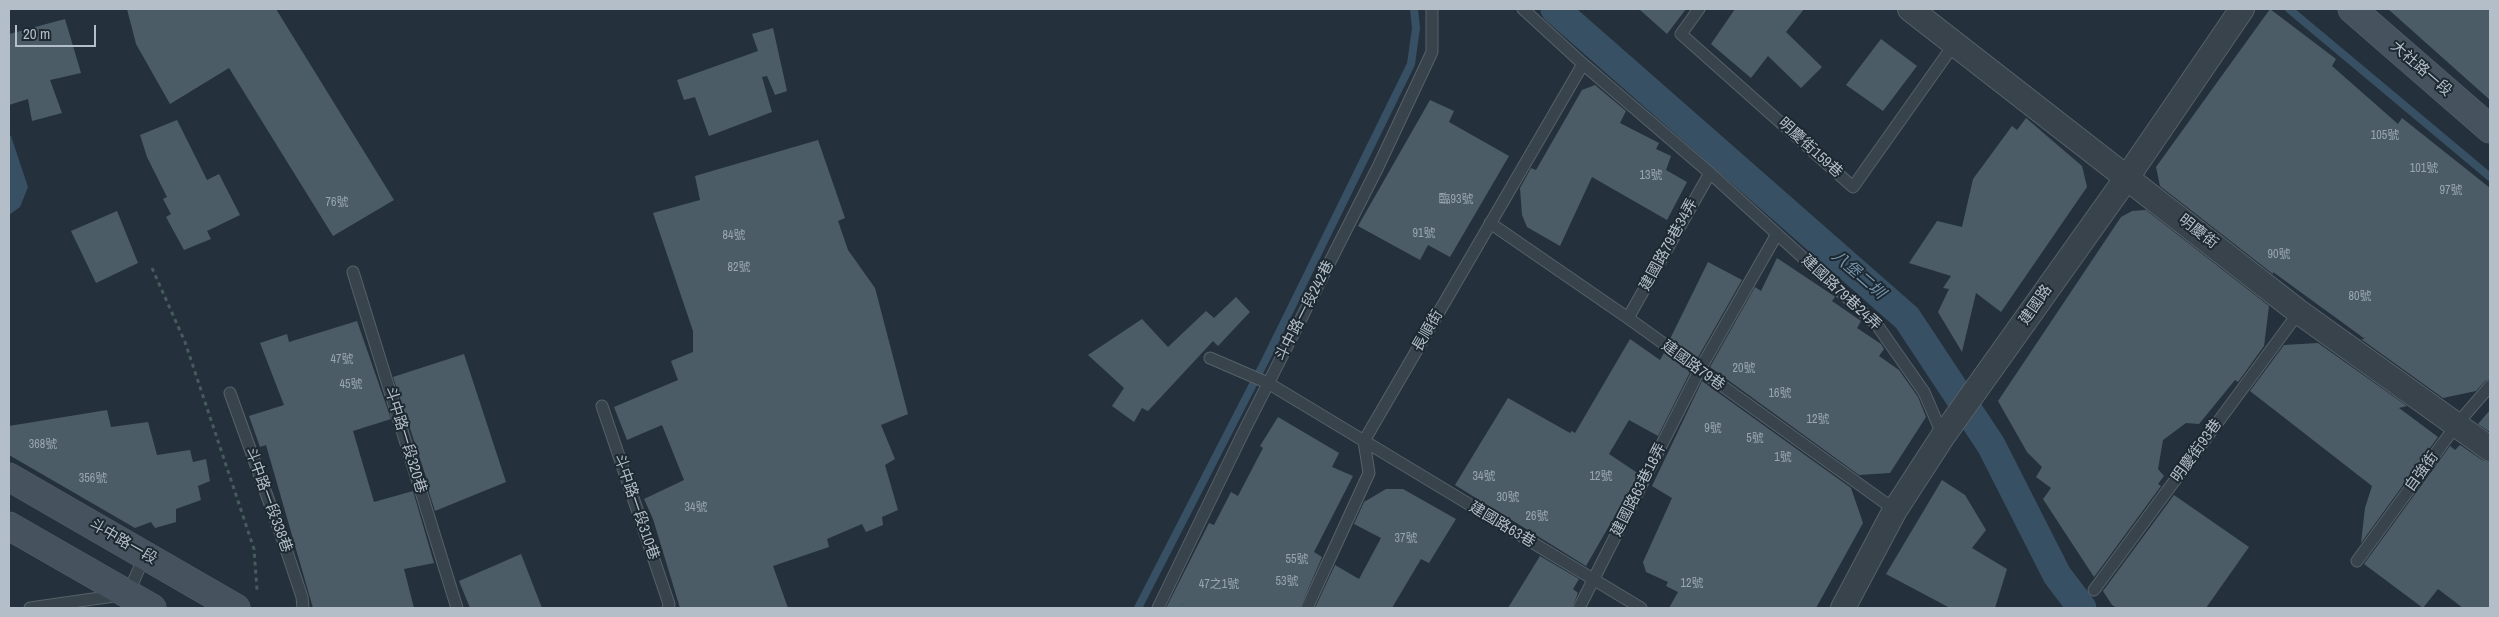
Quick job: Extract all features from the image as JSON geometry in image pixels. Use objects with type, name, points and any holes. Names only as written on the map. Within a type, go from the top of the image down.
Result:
[{"type":"main road","name":"大社路一段","points":[[2352,9],[2490,128]]},
{"type":"main road","name":"斗中路一段","points":[[9,477],[145,555],[247,603]]},
{"type":"main road","points":[[9,526],[152,608]]},
{"type":"street","name":"明慶街","points":[[1910,9],[2128,176],[2299,312],[2490,449]]},
{"type":"street","name":"建國路","points":[[1843,608],[1895,510],[1942,436],[2128,176],[2242,9]]},
{"type":"lane","name":"斗中路一段242巷","points":[[1158,608],[1268,383],[1378,167],[1432,52],[1432,9]]},
{"type":"lane","name":"建國路79巷24弄","points":[[1523,9],[1583,64],[1710,173],[1877,325],[1924,392],[1942,436]]},
{"type":"lane","name":"明慶街159巷","points":[[1699,9],[1681,34],[1853,187],[1955,43]]},
{"type":"lane","name":"長順街","points":[[1364,441],[1583,64]]},
{"type":"lane","name":"建國路79巷34弄","points":[[1628,318],[1710,173]]},
{"type":"lane","name":"建國路79巷","points":[[1490,223],[1628,318],[1699,371],[1895,510]]},
{"type":"lane","points":[[1699,371],[1777,234]]},
{"type":"lane","name":"斗中路一段320巷","points":[[353,272],[457,608]]},
{"type":"lane","name":"明慶街93巷","points":[[2094,590],[2299,312]]},
{"type":"lane","name":"建國路63巷","points":[[1210,358],[1268,383],[1311,411],[1641,608]]},
{"type":"lane","name":"建國路63巷18弄","points":[[1579,608],[1699,371]]},
{"type":"lane","name":"自強街","points":[[2357,561],[2457,424],[2490,386]]},
{"type":"lane","name":"斗中路一段338巷","points":[[230,393],[284,543],[302,597],[303,608]]},
{"type":"lane","name":"斗中路一段310巷","points":[[602,406],[669,604],[668,608]]},
{"type":"lane","points":[[1306,608],[1369,473],[1364,441]]},
{"type":"lane","points":[[30,608],[128,594],[145,555]]},
{"type":"path","points":[[152,268],[185,342],[254,549],[247,603]]},
{"type":"water","points":[[9,135],[11,136],[28,187],[20,207],[9,215]]},
{"type":"building","points":[[127,9],[276,9],[394,200],[333,236],[229,68],[170,104],[136,44]]},
{"type":"building","points":[[1639,9],[1686,9],[1667,34]]},
{"type":"building","points":[[1735,9],[1804,9],[1786,32],[1822,67],[1801,88],[1768,56],[1751,78],[1711,44]]},
{"type":"building","points":[[2270,9],[2336,59],[2332,66],[2398,124],[2402,118],[2490,188],[2490,379],[2485,381],[2476,391],[2443,398],[2273,272],[2273,274],[2160,186],[2156,167]]},
{"type":"building","points":[[2388,9],[2490,9],[2490,100]]},
{"type":"building","points":[[65,19],[81,73],[50,80],[62,113],[32,121],[28,99],[9,105],[9,34]]},
{"type":"building","points":[[773,28],[787,91],[775,95],[767,76],[762,77],[772,112],[709,136],[695,97],[684,100],[677,80],[758,51],[752,34]]},
{"type":"building","points":[[1881,39],[1917,66],[1883,111],[1846,85]]},
{"type":"building","points":[[1595,85],[1626,111],[1620,123],[1659,143],[1656,149],[1671,156],[1666,170],[1687,182],[1667,220],[1592,177],[1560,246],[1527,227],[1522,215],[1520,188],[1531,168],[1536,170],[1582,90]]},
{"type":"building","points":[[1430,100],[1454,111],[1449,122],[1509,156],[1450,257],[1428,245],[1420,260],[1358,226]]},
{"type":"building","points":[[2026,118],[2082,166],[2087,187],[2001,312],[1976,293],[1962,352],[1938,312],[1949,289],[1943,288],[1951,276],[1909,263],[1937,221],[1962,227],[1973,179],[2012,126],[2017,130]]},
{"type":"building","points":[[177,120],[207,180],[219,174],[240,215],[207,231],[211,239],[184,250],[166,217],[171,214],[163,199],[167,197],[147,157],[140,135]]},
{"type":"building","points":[[818,140],[845,218],[838,221],[848,250],[875,288],[908,414],[881,425],[895,459],[885,465],[898,510],[882,517],[883,525],[866,532],[862,524],[827,539],[829,547],[773,566],[788,608],[680,608],[653,519],[644,499],[684,480],[662,425],[627,440],[614,407],[678,380],[671,361],[693,352],[693,331],[653,213],[700,200],[695,176]]},
{"type":"building","points":[[2146,210],[2269,306],[2264,346],[2238,382],[2235,380],[2199,424],[2186,423],[2163,440],[2158,469],[2164,476],[2158,484],[2161,486],[2094,577],[2043,499],[2051,488],[2036,477],[2042,467],[2027,452],[1998,401],[2121,217],[2132,211]]},
{"type":"building","points":[[117,211],[138,263],[96,283],[71,231]]},
{"type":"building","points":[[1777,258],[1834,296],[1832,301],[1861,321],[1857,328],[1881,344],[1884,349],[1879,356],[1899,370],[1918,397],[1926,417],[1890,473],[1859,475],[1710,367],[1755,287],[1761,291]]},
{"type":"building","points":[[1708,262],[1742,280],[1697,359],[1670,339]]},
{"type":"building","points":[[1236,297],[1250,312],[1218,346],[1213,341],[1148,411],[1142,408],[1134,422],[1112,406],[1124,388],[1088,355],[1142,319],[1168,347],[1206,311],[1214,318]]},
{"type":"building","points":[[357,321],[391,419],[353,431],[374,502],[413,491],[434,563],[404,569],[414,608],[313,608],[266,445],[260,447],[249,416],[284,405],[260,343],[287,334],[289,342]]},
{"type":"building","points":[[1630,339],[1660,360],[1664,353],[1690,372],[1658,436],[1629,420],[1609,454],[1639,474],[1586,566],[1455,485],[1508,398],[1570,433],[1572,431],[1575,433]]},
{"type":"building","points":[[2318,343],[2407,406],[2399,408],[2438,437],[2361,543],[2365,508],[2372,486],[2250,391],[2284,345]]},
{"type":"building","points":[[464,354],[506,482],[435,511],[427,486],[429,486],[393,377]]},
{"type":"building","points":[[1702,381],[1851,488],[1863,523],[1816,608],[1669,608],[1678,592],[1666,586],[1668,582],[1646,572],[1643,562],[1672,498],[1652,486]]},
{"type":"building","points":[[107,410],[111,427],[148,422],[157,455],[190,450],[193,462],[206,459],[210,481],[198,486],[201,500],[176,509],[176,522],[155,528],[151,522],[135,528],[9,455],[9,426]]},
{"type":"building","points":[[2490,410],[2490,432],[2478,424]]},
{"type":"building","points":[[1278,417],[1339,453],[1332,467],[1353,476],[1314,552],[1322,557],[1300,608],[1166,608],[1209,523],[1214,525],[1231,492],[1238,496],[1263,448],[1260,446]]},
{"type":"building","points":[[2460,445],[2482,460],[2490,462],[2490,608],[2463,608],[2438,589],[2423,608],[2364,564],[2450,446],[2455,450]]},
{"type":"building","points":[[1942,480],[1965,495],[1986,530],[1972,548],[2007,569],[1995,608],[1950,608],[1886,574]]},
{"type":"building","points":[[1386,489],[1403,489],[1456,519],[1429,563],[1421,559],[1392,608],[1315,608],[1335,565],[1359,579],[1381,538],[1354,524],[1364,502]]},
{"type":"building","points":[[2174,495],[2249,547],[2206,608],[2117,608],[2112,605],[2103,591]]},
{"type":"building","points":[[521,554],[542,608],[470,608],[459,581]]},
{"type":"building","points":[[1540,556],[1579,579],[1573,589],[1578,593],[1572,608],[1508,608]]},
{"type":"waterway","points":[[1138,608],[1265,361],[1411,64],[1416,28],[1414,9]]},
{"type":"waterway","name":"八堡二圳","points":[[1555,9],[1907,318],[1991,445],[2057,575],[2082,608]]},
{"type":"waterway","points":[[2289,9],[2490,177]]}]
